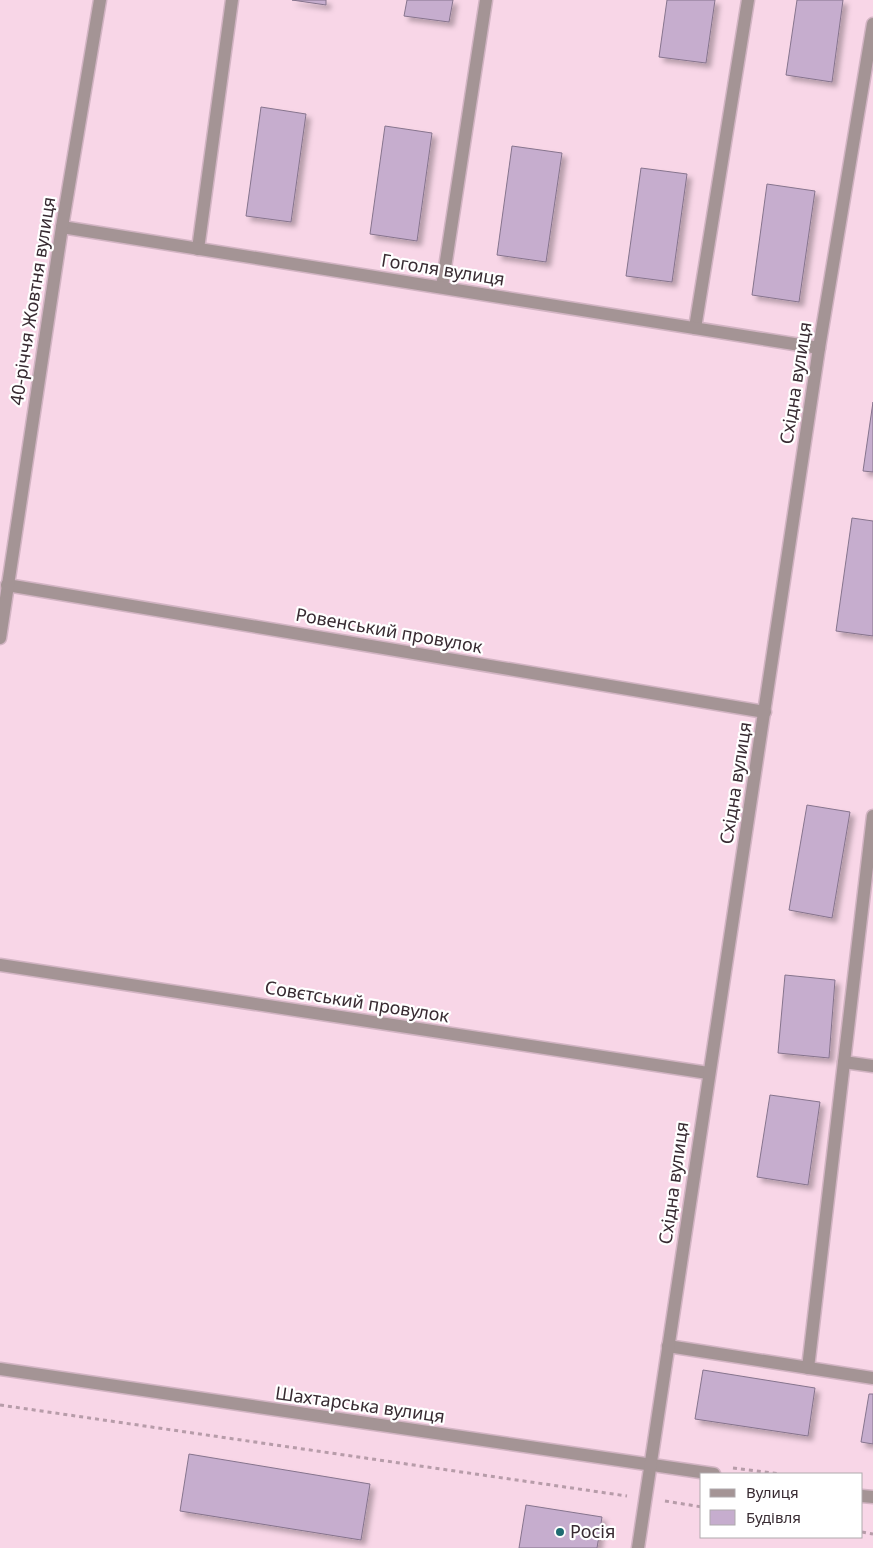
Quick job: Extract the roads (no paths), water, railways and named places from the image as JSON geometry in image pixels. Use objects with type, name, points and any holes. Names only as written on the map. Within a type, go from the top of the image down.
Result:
[{"type":"street","name":"40-річчя Жовтня вулиця","points":[[0,638],[6,585],[62,227],[100,0]]},
{"type":"street","points":[[198,249],[232,0]]},
{"type":"street","points":[[442,287],[486,0]]},
{"type":"street","points":[[695,328],[748,0]]},
{"type":"street","name":"Східна вулиця","points":[[638,1548],[708,1073],[765,712],[819,348],[870,58],[873,24]]},
{"type":"street","name":"Гоголя вулиця","points":[[62,227],[819,348]]},
{"type":"street","name":"Ровенський провулок","points":[[6,585],[765,712]]},
{"type":"street","points":[[808,1368],[873,816]]},
{"type":"street","name":"Совєтський провулок","points":[[0,965],[708,1073]]},
{"type":"street","points":[[844,1062],[873,1066]]},
{"type":"street","points":[[668,1346],[873,1378]]},
{"type":"street","name":"Шахтарська вулиця","points":[[0,1370],[707,1473]]},
{"type":"place","name":"Росія","points":[[560,1532]]}]
